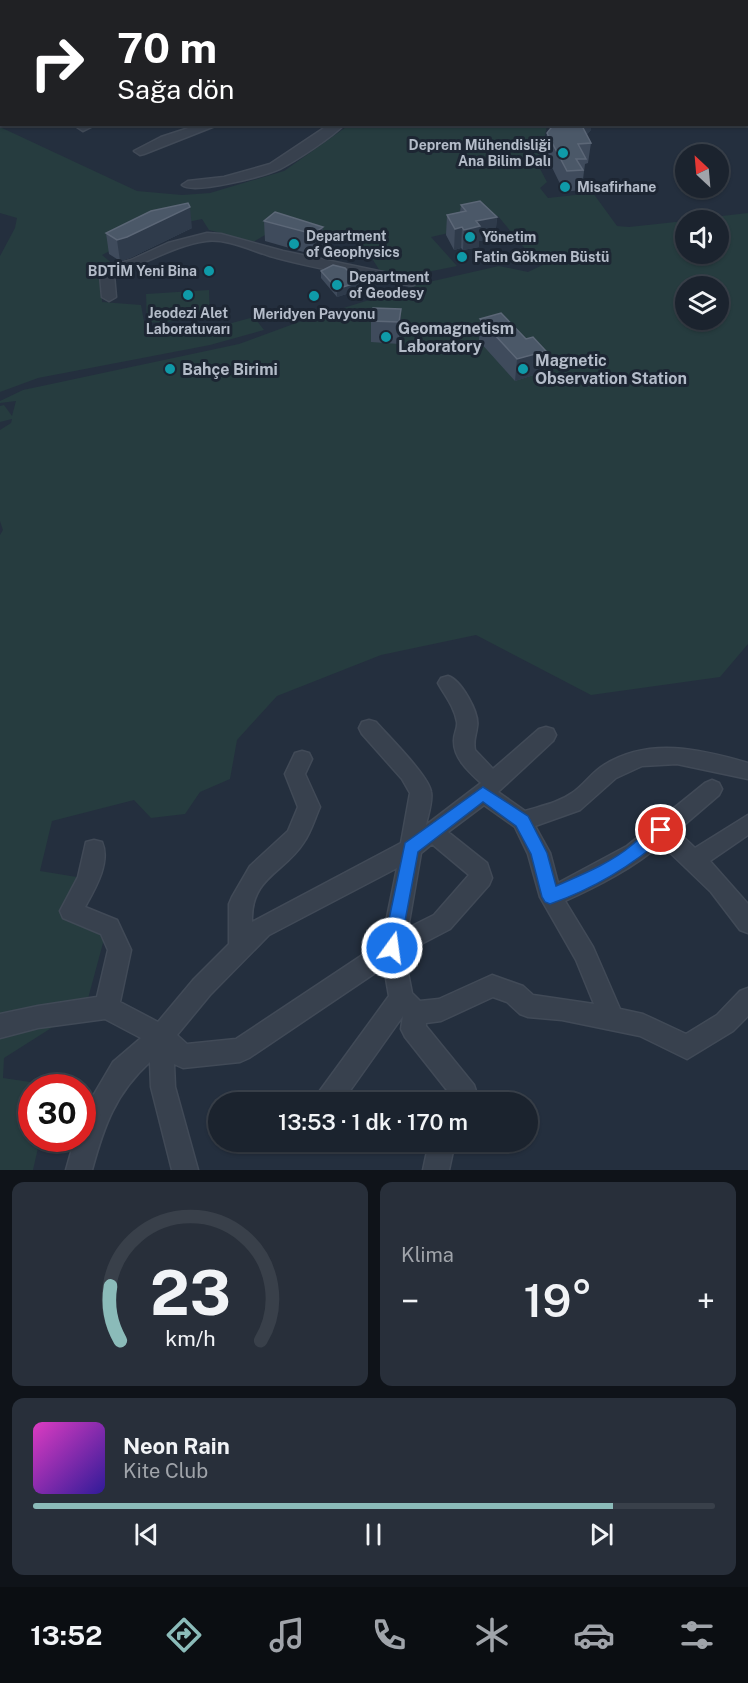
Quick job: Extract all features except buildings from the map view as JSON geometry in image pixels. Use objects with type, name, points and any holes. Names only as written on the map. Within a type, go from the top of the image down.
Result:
[{"type":"street","points":[[140,151],[208,126]]},
{"type":"street","points":[[188,185],[225,181],[273,167],[336,126]]},
{"type":"street","points":[[109,297],[107,274],[111,270],[136,263],[187,241],[207,237],[221,238],[281,255],[412,282]]},
{"type":"street","points":[[447,683],[461,702],[468,725],[462,736],[463,748],[488,788],[522,821],[539,853],[550,897],[585,954],[612,1019]]},
{"type":"street","points":[[369,728],[409,773],[421,792],[392,948],[413,1029],[463,1092]]},
{"type":"street","points":[[79,1170],[92,1122],[122,1071],[161,1036],[202,987],[261,928],[402,855],[488,788],[546,735]]},
{"type":"street","points":[[522,821],[577,801],[611,771],[638,760],[669,755],[698,758],[748,771]]},
{"type":"street","points":[[241,948],[240,904],[258,873],[296,837],[309,807],[294,774],[302,759]]},
{"type":"street","points":[[550,897],[588,880],[635,853],[712,789]]},
{"type":"street","points":[[694,860],[748,824]]},
{"type":"street","points":[[661,830],[694,860],[736,905],[748,923]]},
{"type":"street","points":[[0,1026],[38,1017],[107,1007],[161,1036],[183,1056],[240,1050],[392,948],[442,922],[482,878],[479,870],[432,832]]},
{"type":"street","points":[[94,849],[89,879],[71,911],[109,927],[120,950],[107,1007]]},
{"type":"street","points":[[408,1006],[441,1010],[492,986],[515,994],[528,1006],[643,1025],[687,1047],[725,1023],[748,999]]},
{"type":"street","points":[[336,1092],[408,1006]]},
{"type":"street","points":[[161,1036],[163,1087],[185,1170]]},
{"type":"street","points":[[436,1170],[440,1152]]},
{"type":"green space","points":[[348,126],[547,126],[539,167],[547,182],[540,188],[548,198],[593,193],[617,226],[629,227],[675,222],[675,264],[729,264],[729,215],[748,213],[748,644],[720,677],[591,695],[476,635],[381,655],[277,696],[237,740],[230,779],[200,792],[185,814],[151,818],[134,800],[52,821],[40,871],[83,878],[67,906],[107,928],[86,1006],[4,1058],[3,1078],[18,1080],[18,1152],[37,1152],[33,1170],[0,1170],[0,535],[3,530],[0,521],[0,430],[11,423],[12,419],[0,422],[0,406],[4,405],[12,416],[16,401],[0,403],[0,401],[23,390],[239,344],[299,322],[420,284],[499,266],[528,272],[553,260],[545,254],[526,250],[498,216],[448,224],[453,232],[431,237],[457,266],[407,276],[380,271],[366,249],[340,235],[282,225],[253,242],[209,230],[202,219],[150,230],[102,255],[114,265],[102,273],[102,302],[141,305],[145,327],[206,330],[254,317],[264,330],[210,345],[38,378],[0,392],[0,256],[15,228],[17,218],[0,213],[0,127],[137,191],[182,195],[210,193],[284,171]]},
{"type":"green space","points":[[209,290],[210,319],[147,323],[146,294]]},
{"type":"place","name":"Deprem Mühendisliği Ana Bilim Dalı","points":[[563,153]]},
{"type":"place","name":"Misafirhane","points":[[565,187]]},
{"type":"place","name":"Yönetim","points":[[470,237]]},
{"type":"place","name":"Department of Geophysics","points":[[294,244]]},
{"type":"place","name":"Fatin Gökmen Büstü","points":[[462,257]]},
{"type":"place","name":"BDTİM Yeni Bina","points":[[209,271]]},
{"type":"place","name":"Department of Geodesy","points":[[337,285]]},
{"type":"place","name":"Jeodezi Alet Laboratuvarı","points":[[188,295]]},
{"type":"place","name":"Meridyen Pavyonu","points":[[314,296]]},
{"type":"place","name":"Geomagnetism Laboratory","points":[[386,337]]},
{"type":"place","name":"Bahçe Birimi","points":[[170,369]]},
{"type":"place","name":"Magnetic Observation Station","points":[[523,369]]},
{"type":"route","points":[[392,948],[411,848],[483,793],[522,821],[539,853],[550,897],[588,880],[635,853],[661,830]]}]
